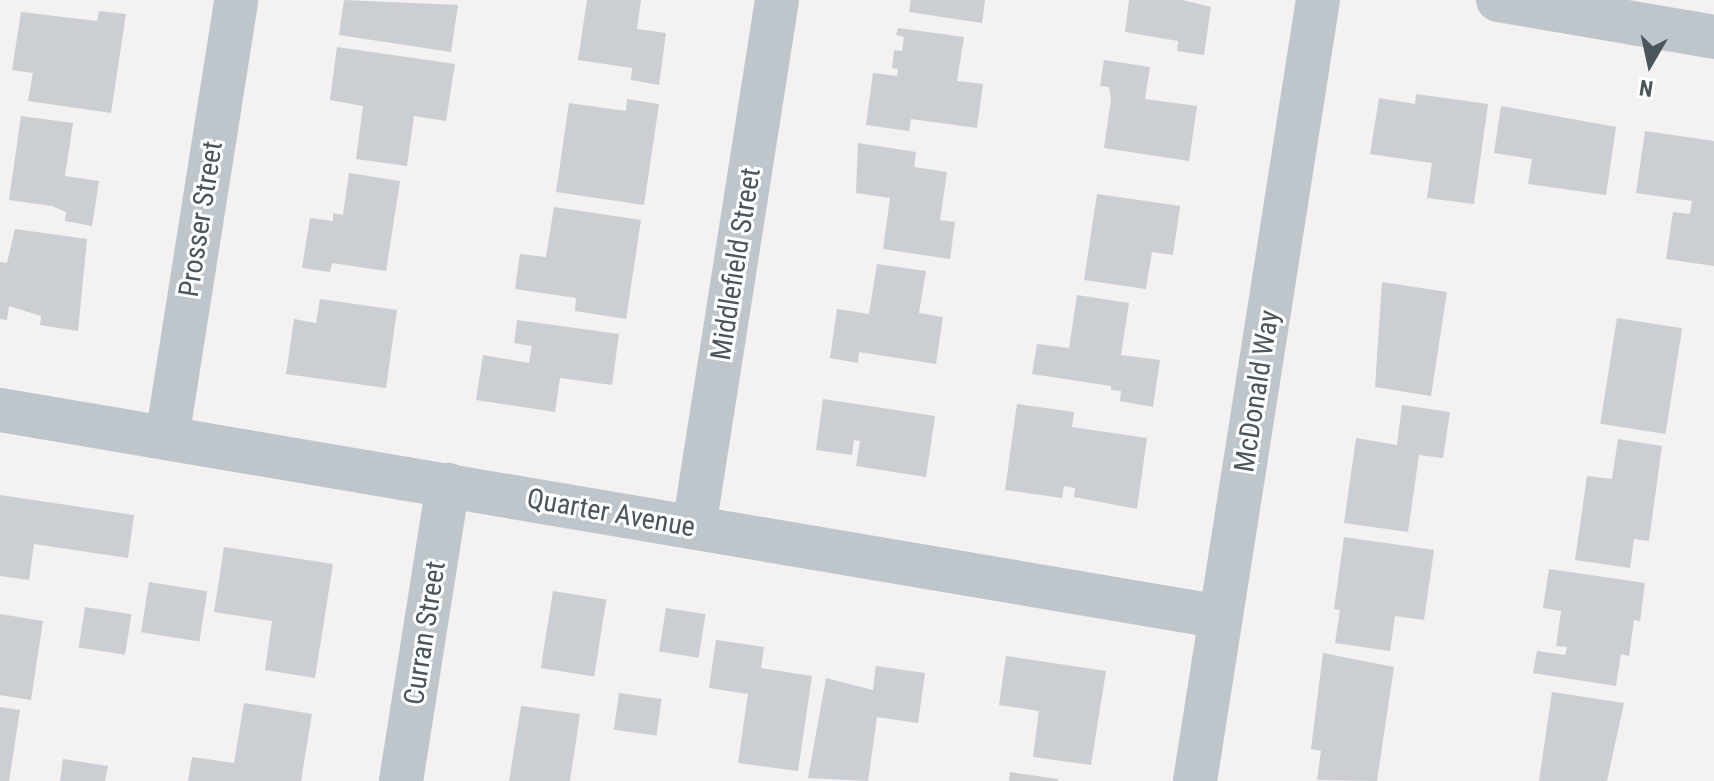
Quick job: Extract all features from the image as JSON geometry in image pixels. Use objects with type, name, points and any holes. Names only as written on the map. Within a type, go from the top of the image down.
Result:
[{"type":"street","name":"Prosser Street","points":[[167,438],[236,0]]},
{"type":"street","name":"Middlefield Street","points":[[694,527],[777,0]]},
{"type":"street","name":"McDonald Way","points":[[1195,781],[1318,0]]},
{"type":"street","points":[[1498,0],[1714,37]]},
{"type":"street","name":"Quarter Avenue","points":[[0,410],[1221,617]]},
{"type":"street","name":"Curran Street","points":[[401,781],[448,485]]},
{"type":"building","points":[[344,0],[458,5],[451,52],[339,35]]},
{"type":"building","points":[[587,0],[641,0],[637,29],[666,33],[659,85],[631,80],[632,68],[578,60]]},
{"type":"building","points":[[911,0],[985,0],[982,23],[909,12]]},
{"type":"building","points":[[1129,0],[1182,0],[1211,7],[1204,55],[1177,51],[1178,41],[1125,32]]},
{"type":"building","points":[[99,11],[126,14],[111,113],[28,101],[33,73],[12,70],[21,12],[97,21]]},
{"type":"building","points":[[898,28],[964,37],[957,81],[983,84],[977,128],[911,119],[909,131],[866,125],[873,73],[897,76],[898,69],[892,68],[894,50],[902,51],[904,37],[896,35]]},
{"type":"building","points":[[337,47],[455,64],[446,121],[414,116],[407,166],[356,159],[363,106],[330,100]]},
{"type":"building","points":[[1104,60],[1150,67],[1145,99],[1197,106],[1189,161],[1104,148],[1111,99],[1109,87],[1100,86]]},
{"type":"building","points":[[1416,94],[1488,104],[1474,204],[1427,198],[1432,163],[1370,154],[1379,98],[1415,104]]},
{"type":"building","points":[[627,99],[659,104],[644,205],[556,192],[569,103],[626,111]]},
{"type":"building","points":[[1501,106],[1616,127],[1606,195],[1528,184],[1532,159],[1494,153]]},
{"type":"building","points":[[21,116],[73,123],[65,176],[99,181],[92,226],[65,221],[66,212],[52,206],[9,200]]},
{"type":"building","points":[[1645,131],[1714,141],[1714,266],[1666,259],[1673,212],[1690,214],[1692,201],[1636,193]]},
{"type":"building","points":[[858,143],[916,152],[914,167],[947,172],[940,220],[955,222],[950,259],[883,249],[890,198],[856,193]]},
{"type":"building","points":[[349,173],[400,181],[386,271],[332,263],[330,272],[302,268],[310,218],[333,221],[333,213],[343,215]]},
{"type":"building","points":[[1097,194],[1180,206],[1173,255],[1152,252],[1146,289],[1084,280]]},
{"type":"building","points":[[554,207],[641,220],[626,319],[575,311],[576,298],[515,289],[520,254],[546,257]]},
{"type":"building","points":[[15,229],[87,239],[78,331],[40,325],[41,316],[9,306],[7,320],[0,319],[0,262],[7,263]]},
{"type":"building","points":[[877,264],[926,271],[919,313],[943,317],[936,364],[859,352],[858,363],[830,358],[837,309],[869,314]]},
{"type":"building","points":[[1382,282],[1447,292],[1431,396],[1375,387]]},
{"type":"building","points":[[1077,295],[1129,303],[1121,355],[1160,360],[1153,407],[1120,401],[1121,391],[1111,390],[1111,386],[1032,374],[1037,344],[1069,348]]},
{"type":"building","points":[[320,299],[397,310],[386,388],[286,374],[294,319],[316,323]]},
{"type":"building","points":[[1617,318],[1682,328],[1665,434],[1600,424]]},
{"type":"building","points":[[517,320],[619,334],[612,385],[560,378],[555,412],[476,400],[483,355],[529,363],[532,346],[514,343]]},
{"type":"building","points":[[823,399],[935,416],[926,477],[856,466],[860,441],[854,440],[852,455],[816,450]]},
{"type":"building","points":[[1017,404],[1074,412],[1072,427],[1147,438],[1137,509],[1074,497],[1075,488],[1064,486],[1062,498],[1005,490]]},
{"type":"building","points":[[1402,405],[1450,412],[1443,458],[1419,455],[1408,532],[1344,523],[1356,438],[1397,445]]},
{"type":"building","points":[[1618,439],[1662,446],[1649,541],[1634,539],[1630,568],[1575,560],[1587,476],[1612,479]]},
{"type":"building","points":[[0,495],[134,515],[128,558],[34,544],[29,580],[0,576]]},
{"type":"building","points":[[1344,537],[1434,550],[1424,620],[1395,616],[1390,651],[1335,643],[1340,610],[1334,609]]},
{"type":"building","points":[[224,547],[333,564],[315,678],[265,670],[272,621],[214,612]]},
{"type":"building","points":[[1549,569],[1645,583],[1640,621],[1634,620],[1629,656],[1621,654],[1616,686],[1533,673],[1537,651],[1565,655],[1567,647],[1556,646],[1561,611],[1543,608]]},
{"type":"building","points":[[149,582],[207,591],[199,642],[141,632]]},
{"type":"building","points":[[553,591],[606,599],[594,676],[541,668]]},
{"type":"building","points":[[85,607],[131,614],[125,655],[79,647]]},
{"type":"building","points":[[666,608],[706,614],[699,658],[659,651]]},
{"type":"building","points":[[0,614],[43,621],[31,700],[0,695]]},
{"type":"building","points":[[716,640],[764,647],[761,668],[812,676],[798,771],[738,763],[748,694],[709,688]]},
{"type":"building","points":[[1323,653],[1394,667],[1377,781],[1317,780],[1321,751],[1311,749]]},
{"type":"building","points":[[1006,656],[1106,671],[1091,765],[1033,757],[1039,711],[999,705]]},
{"type":"building","points":[[876,666],[925,673],[918,723],[877,717],[868,781],[808,778],[826,678],[873,690]]},
{"type":"building","points":[[1552,692],[1624,703],[1607,781],[1539,781]]},
{"type":"building","points":[[619,693],[662,699],[656,736],[614,730]]},
{"type":"building","points":[[244,703],[312,714],[301,781],[188,781],[192,757],[234,763]]},
{"type":"building","points":[[521,706],[580,714],[570,781],[509,781]]},
{"type":"building","points":[[0,707],[20,710],[9,781],[0,781]]},
{"type":"building","points":[[63,759],[108,766],[105,781],[60,781]]},
{"type":"building","points":[[1010,772],[1058,779],[1058,781],[1009,781]]}]
